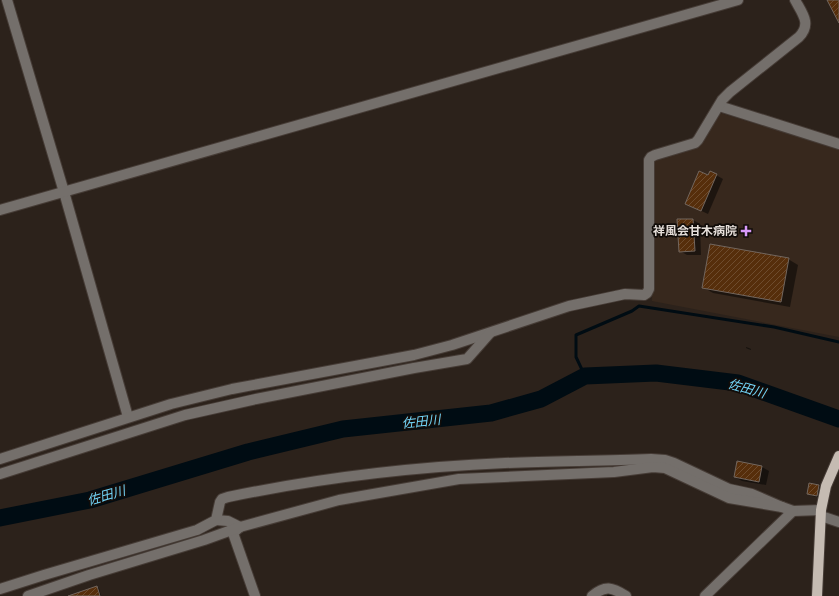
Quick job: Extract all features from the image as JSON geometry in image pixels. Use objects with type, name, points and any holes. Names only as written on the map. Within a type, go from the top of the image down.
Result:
[{"type":"main road","points":[[817,596],[821,513],[826,486],[839,456]]},
{"type":"street","points":[[7,0],[64,192],[128,417]]},
{"type":"street","points":[[0,210],[738,0]]},
{"type":"street","points":[[0,459],[171,404],[232,389],[414,355],[452,345],[569,306],[625,294],[644,295],[649,289],[649,160],[655,155],[695,143],[722,100],[803,33],[805,28],[804,17],[795,0]]},
{"type":"street","points":[[719,106],[839,144]]},
{"type":"street","points":[[0,474],[185,415],[256,399],[467,359],[491,332]]},
{"type":"street","points":[[216,520],[222,499],[273,488],[340,478],[392,471],[505,463],[651,459],[665,460],[674,463],[729,489],[752,494],[793,512],[821,513],[839,522]]},
{"type":"street","points":[[28,596],[96,573],[204,540],[240,527],[339,500],[459,479],[614,472],[653,467],[665,468],[728,498],[782,507]]},
{"type":"street","points":[[705,596],[793,512]]},
{"type":"street","points":[[0,589],[197,530],[216,520],[228,521],[240,527]]},
{"type":"street","points":[[240,527],[233,533],[255,596]]},
{"type":"street","points":[[592,596],[597,592],[608,588],[613,588],[626,596]]},
{"type":"shaded area","name":"祥風会甘木病院","points":[[721,113],[839,150],[839,337],[652,301],[654,161],[700,145]]},
{"type":"building","points":[[827,0],[839,0],[839,23]]},
{"type":"building","points":[[699,171],[708,175],[710,171],[717,174],[701,211],[685,204]]},
{"type":"building","points":[[677,219],[693,219],[695,251],[679,252]]},
{"type":"building","points":[[710,244],[789,258],[781,302],[702,288]]},
{"type":"building","points":[[737,461],[762,466],[759,482],[734,477]]},
{"type":"building","points":[[809,483],[819,485],[817,496],[807,494]]},
{"type":"building","points":[[97,586],[100,596],[68,596]]},
{"type":"waterway","points":[[585,376],[576,357],[576,335],[632,311],[639,306],[774,327],[839,342]]},
{"type":"waterway","name":"佐田川","points":[[0,518],[90,500],[248,452],[343,429],[491,413],[541,399],[585,376],[656,373],[738,383],[839,419]]},
{"type":"place","name":"祥風会甘木病院","points":[[746,231]]}]
